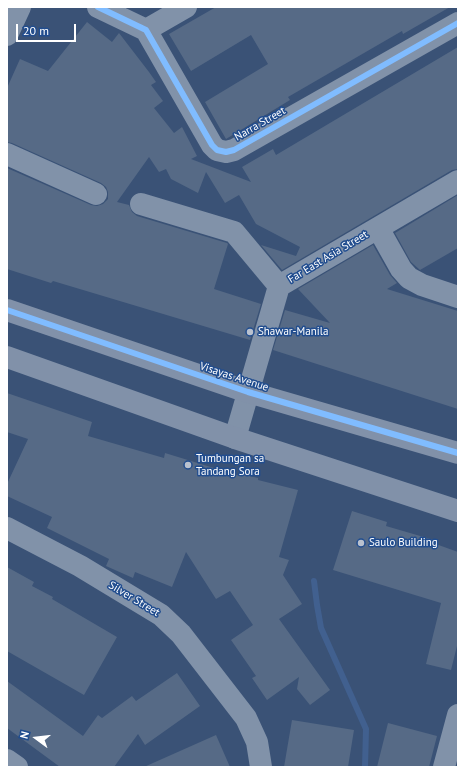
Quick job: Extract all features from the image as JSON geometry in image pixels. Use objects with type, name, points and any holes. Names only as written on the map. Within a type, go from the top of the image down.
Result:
[{"type":"main road","name":"Visayas Avenue","points":[[7,310],[248,392],[458,453]]},
{"type":"main road","points":[[7,357],[235,438],[458,511]]},
{"type":"street","points":[[7,35],[20,7]]},
{"type":"street","points":[[98,7],[146,30],[186,7]]},
{"type":"street","name":"Narra Street","points":[[146,30],[212,144],[217,150],[226,152],[234,150],[458,23]]},
{"type":"street","points":[[7,154],[96,194]]},
{"type":"street","name":"Far East Asia Street","points":[[235,438],[279,286],[458,181]]},
{"type":"street","name":"Far East Asia Street","points":[[141,204],[234,232],[279,286]]},
{"type":"street","name":"Far East Asia Street","points":[[378,228],[401,269],[409,278],[422,285],[458,297]]},
{"type":"street","name":"Silver Street","points":[[7,528],[80,566],[166,619],[181,634],[246,718],[257,742],[261,767]]},
{"type":"street","points":[[444,767],[458,715]]},
{"type":"street","points":[[7,760],[17,767]]},
{"type":"building","points":[[216,7],[450,7],[403,34],[402,31],[288,97],[290,100],[226,139],[205,102],[268,64],[251,35],[191,71],[169,34]]},
{"type":"building","points":[[87,22],[112,42],[119,33],[149,72],[156,82],[151,85],[163,101],[154,108],[174,133],[182,127],[197,156],[191,159],[251,182],[242,167],[273,149],[276,155],[458,47],[458,169],[452,170],[282,270],[261,245],[296,256],[300,247],[256,224],[239,195],[225,203],[206,172],[198,193],[171,179],[166,169],[159,172],[149,157],[117,202],[129,205],[132,212],[137,216],[228,244],[214,289],[261,304],[250,340],[53,281],[51,283],[7,269],[7,168],[91,205],[97,206],[103,204],[108,199],[106,187],[101,183],[7,142],[7,88],[20,59],[48,71]]},
{"type":"building","points":[[458,195],[458,248],[420,270],[411,262],[395,233]]},
{"type":"building","points":[[373,245],[390,275],[397,283],[387,289],[458,311],[458,409],[273,350],[285,310],[330,323],[298,289]]},
{"type":"building","points":[[7,393],[92,422],[88,436],[164,458],[165,453],[240,476],[240,474],[258,478],[258,480],[298,490],[279,557],[289,560],[283,575],[302,604],[279,619],[330,690],[310,705],[297,689],[299,677],[267,700],[252,678],[256,676],[231,640],[253,625],[230,591],[216,599],[186,552],[172,587],[135,572],[133,578],[106,566],[109,559],[47,528],[52,517],[7,496],[7,484],[28,439],[7,432]]},
{"type":"building","points":[[352,511],[387,522],[386,526],[434,540],[433,543],[458,552],[458,642],[451,670],[426,664],[441,603],[333,570]]},
{"type":"building","points":[[7,567],[34,582],[32,586],[53,597],[52,599],[117,637],[84,695],[7,651]]},
{"type":"building","points":[[177,673],[200,706],[145,745],[138,734],[114,767],[60,767],[7,728],[7,681],[83,736],[98,715],[102,718],[132,696],[136,701]]},
{"type":"building","points":[[292,720],[354,730],[348,767],[284,767]]},
{"type":"building","points":[[388,723],[437,736],[429,767],[377,767]]},
{"type":"building","points":[[216,735],[230,767],[144,767]]},
{"type":"waterway","points":[[314,581],[321,628],[366,729],[365,767]]},
{"type":"cycle path","points":[[98,7],[146,30],[212,145],[217,150],[226,152],[234,150],[458,23]]},
{"type":"cycle path","points":[[7,310],[248,392],[458,453]]},
{"type":"place","name":"Shawar-Manila","points":[[250,332]]},
{"type":"place","name":"Tumbungan sa Tandang Sora","points":[[188,465]]},
{"type":"place","name":"Saulo Building","points":[[361,543]]}]
